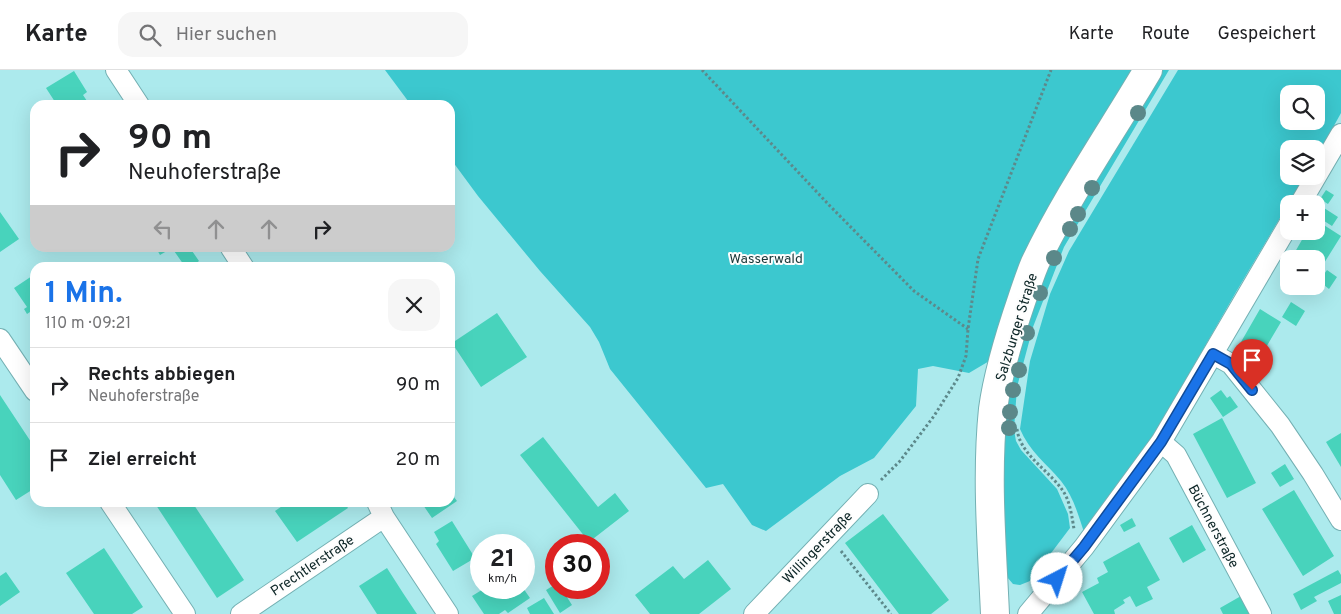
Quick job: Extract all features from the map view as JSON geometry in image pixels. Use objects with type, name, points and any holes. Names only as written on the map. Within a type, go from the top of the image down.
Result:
[{"type":"main road","name":"Salzburger Straße","points":[[995,614],[990,489],[991,442],[999,375],[1014,323],[1035,265],[1063,211],[1148,70]]},
{"type":"street","points":[[116,70],[136,100]]},
{"type":"street","points":[[1305,195],[1341,135]]},
{"type":"street","points":[[1028,614],[1084,547],[1161,442],[1280,239]]},
{"type":"street","points":[[0,339],[30,384]]},
{"type":"street","points":[[1213,354],[1231,364],[1280,426],[1313,474],[1341,520]]},
{"type":"street","name":"Büchnerstraße","points":[[1161,442],[1176,455],[1261,614]]},
{"type":"street","name":"Willingerstraße","points":[[766,609],[868,494]]},
{"type":"street","points":[[113,507],[185,614]]},
{"type":"street","name":"Prechtlerstraße","points":[[241,614],[380,510],[448,614]]},
{"type":"path","points":[[702,70],[830,206],[914,291],[968,329]]},
{"type":"path","points":[[868,494],[900,461],[934,416],[958,378],[966,356],[978,259],[1051,70]]},
{"type":"path","points":[[1017,424],[1017,431],[1023,446],[1051,475],[1065,493],[1074,530]]},
{"type":"path","points":[[836,544],[890,614]]},
{"type":"green space","name":"Wasserwald","points":[[385,70],[1139,70],[996,357],[969,373],[933,366],[918,369],[916,406],[874,458],[840,476],[766,531],[752,525],[723,484],[706,488],[610,369],[599,342],[590,327],[540,271],[478,196],[455,165],[455,100],[407,100]]},
{"type":"green space","points":[[1160,70],[1169,70],[1064,247],[1033,327],[1017,387],[1014,430],[1016,441],[1021,450],[1057,489],[1068,514],[1070,528],[1030,581],[1020,585],[1013,584],[1007,577],[1004,560],[1001,495],[1003,433],[1010,381],[1021,333],[1063,230]]},
{"type":"green space","points":[[1178,70],[1341,70],[1341,113],[1325,142],[1325,140],[1280,140],[1280,185],[1300,185],[1294,195],[1280,195],[1280,218],[1145,451],[1084,532],[1069,493],[1056,475],[1033,451],[1020,429],[1030,361],[1050,294],[1069,251]]},
{"type":"building","points":[[74,71],[87,92],[83,95],[86,100],[54,100],[46,88]]},
{"type":"building","points":[[1326,190],[1334,195],[1328,204],[1325,202],[1325,195],[1323,195]]},
{"type":"building","points":[[1325,209],[1338,217],[1332,226],[1325,222]]},
{"type":"building","points":[[0,212],[19,239],[0,252]]},
{"type":"building","points":[[1325,226],[1341,236],[1325,262],[1325,250],[1296,250],[1302,240],[1325,240]]},
{"type":"building","points":[[175,252],[193,252],[199,261],[198,262],[182,262]]},
{"type":"building","points":[[1327,270],[1337,277],[1329,289],[1325,286],[1325,273]]},
{"type":"building","points":[[30,277],[30,312],[27,314],[24,309],[27,307],[14,288]]},
{"type":"building","points":[[1291,302],[1305,311],[1296,326],[1282,317]]},
{"type":"building","points":[[1260,309],[1281,322],[1262,354],[1241,342]]},
{"type":"building","points":[[497,313],[527,357],[481,387],[455,348],[455,341]]},
{"type":"building","points":[[1221,390],[1227,398],[1230,396],[1238,407],[1223,417],[1210,398]]},
{"type":"building","points":[[0,395],[30,440],[30,491],[16,500],[0,475]]},
{"type":"building","points":[[1222,418],[1256,483],[1227,498],[1193,434]]},
{"type":"building","points":[[1341,433],[1341,467],[1326,442]]},
{"type":"building","points":[[543,437],[598,507],[615,493],[629,511],[599,534],[583,534],[520,455]]},
{"type":"building","points":[[1285,464],[1294,479],[1280,487],[1271,473]]},
{"type":"building","points":[[1294,490],[1334,556],[1303,576],[1262,509]]},
{"type":"building","points":[[157,507],[195,507],[244,580],[217,598]]},
{"type":"building","points":[[281,507],[348,508],[297,542],[275,511]]},
{"type":"building","points":[[424,507],[448,507],[432,518]]},
{"type":"building","points":[[883,514],[949,600],[931,614],[899,614],[845,543]]},
{"type":"building","points":[[1132,518],[1136,526],[1124,532],[1120,525]]},
{"type":"building","points":[[452,521],[470,550],[470,561],[453,571],[436,544],[439,541],[434,532]]},
{"type":"building","points":[[1192,525],[1206,550],[1183,563],[1169,538]]},
{"type":"building","points":[[1139,542],[1160,580],[1147,587],[1153,599],[1136,607],[1130,596],[1123,600],[1125,603],[1114,610],[1115,614],[1094,614],[1082,592],[1099,583],[1097,578],[1108,572],[1103,562]]},
{"type":"building","points":[[104,548],[143,607],[132,614],[94,614],[66,573]]},
{"type":"building","points":[[708,560],[731,589],[699,614],[650,614],[635,595],[673,566],[684,579]]},
{"type":"building","points":[[387,568],[417,614],[377,614],[359,586]]},
{"type":"building","points":[[1338,570],[1341,575],[1341,583],[1314,597],[1317,601],[1301,610],[1293,594]]},
{"type":"building","points":[[6,572],[20,592],[0,606],[0,576]]},
{"type":"building","points":[[1341,595],[1341,614],[1334,614],[1328,601]]},
{"type":"building","points":[[1241,596],[1251,614],[1223,614],[1220,608]]},
{"type":"building","points":[[544,598],[554,614],[530,614],[527,608]]},
{"type":"building","points":[[474,599],[529,599],[508,613],[505,610],[499,614],[484,614]]},
{"type":"building","points":[[551,599],[568,599],[572,605],[560,613]]},
{"type":"route","points":[[1057,579],[1084,547],[1161,442],[1213,354],[1231,364],[1252,390]]}]
